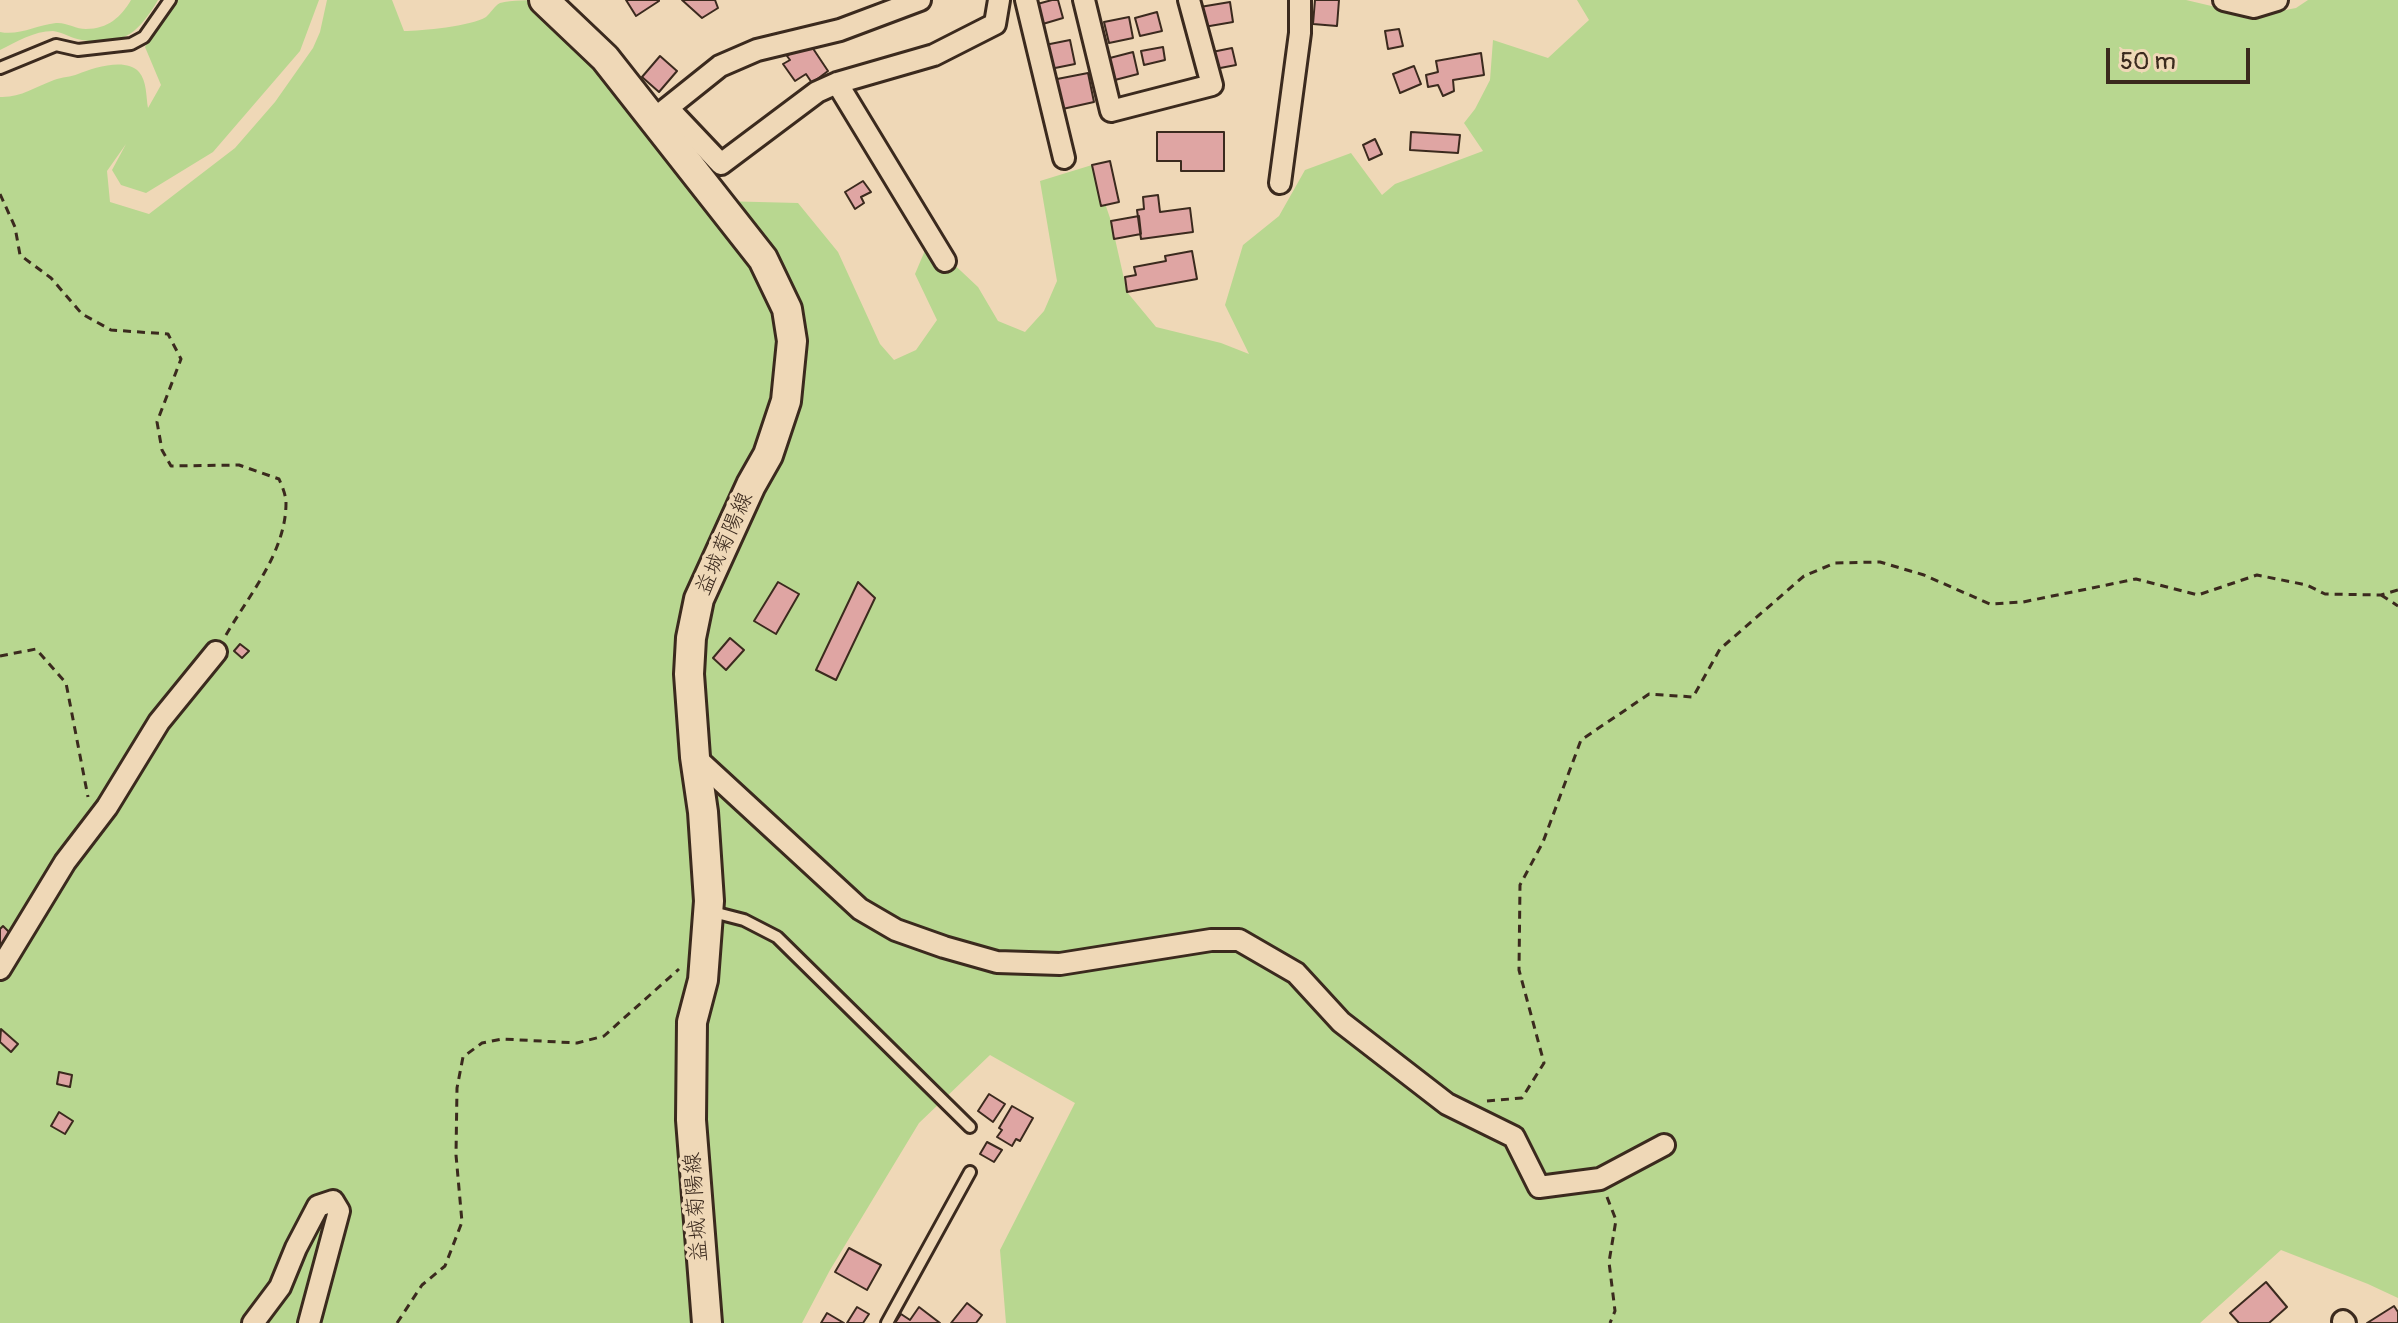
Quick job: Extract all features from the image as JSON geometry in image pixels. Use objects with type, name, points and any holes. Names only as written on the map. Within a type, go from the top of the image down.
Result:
[{"type":"main road","name":"益城菊陽線","points":[[544,0],[661,114],[763,259],[787,309],[792,341],[786,401],[768,455],[699,599],[691,638],[689,674],[695,757],[703,812],[707,911],[703,980],[692,1022],[691,1108],[707,1323]]},
{"type":"street","points":[[920,0],[884,6],[840,30],[757,50],[720,66],[661,114],[721,164],[817,92],[837,83],[934,55],[995,24],[999,0]]},
{"type":"street","points":[[1026,0],[1064,158]]},
{"type":"street","points":[[1084,0],[1111,111],[1212,85],[1189,0]]},
{"type":"street","points":[[1280,183],[1300,33],[1300,0]]},
{"type":"street","points":[[2224,0],[2254,7],[2277,0]]},
{"type":"street","points":[[837,83],[945,261]]},
{"type":"street","points":[[0,969],[65,862],[94,824],[159,722],[216,652]]},
{"type":"street","points":[[695,757],[860,909],[896,930],[997,962],[1013,963],[1060,964],[1211,940],[1239,940],[1296,973],[1341,1022],[1447,1104],[1514,1137],[1539,1187],[1600,1179],[1664,1145]]},
{"type":"street","points":[[253,1323],[280,1287],[318,1206],[333,1201],[339,1211],[309,1323]]},
{"type":"lane","points":[[0,68],[56,45],[78,50],[131,44],[144,37],[170,0]]},
{"type":"lane","points":[[707,911],[744,920],[777,937],[970,1127]]},
{"type":"lane","points":[[887,1323],[970,1172]]},
{"type":"path","points":[[0,194],[15,227],[20,255],[51,278],[82,314],[111,330],[168,334],[181,359],[157,422],[162,450],[171,466],[239,465],[279,479],[286,501],[281,534],[267,568],[216,652]]},
{"type":"path","points":[[1447,1104],[1522,1098],[1544,1063],[1519,970],[1520,885],[1543,842],[1581,740],[1649,694],[1693,697],[1720,649],[1804,576],[1835,563],[1880,562],[1924,575],[1990,604],[2023,602],[2136,579],[2198,595],[2257,575],[2307,585],[2325,594],[2381,595],[2398,590]]},
{"type":"path","points":[[2381,595],[2398,606]]},
{"type":"path","points":[[0,656],[36,649],[66,683],[94,824]]},
{"type":"path","points":[[397,1323],[422,1285],[445,1266],[462,1222],[456,1155],[457,1088],[463,1057],[482,1043],[502,1039],[577,1043],[604,1036],[704,946]]},
{"type":"path","points":[[1600,1179],[1616,1220],[1609,1262],[1615,1311],[1610,1323]]},
{"type":"green space","points":[[131,0],[158,0],[137,29],[119,39],[97,42],[46,31],[0,50],[0,32],[14,33],[56,23],[82,29],[101,27],[118,17]]},
{"type":"green space","points":[[173,0],[319,0],[300,51],[213,152],[146,193],[121,185],[112,170],[126,144],[107,171],[110,202],[149,214],[235,148],[275,102],[313,48],[327,0],[392,0],[404,31],[469,23],[486,17],[500,3],[544,0],[719,201],[798,203],[838,252],[880,344],[894,360],[916,350],[937,320],[915,274],[929,241],[978,287],[998,321],[1025,332],[1044,311],[1057,281],[1040,181],[1092,165],[1111,221],[1127,292],[1156,327],[1221,343],[1249,354],[1225,305],[1243,245],[1279,216],[1305,170],[1351,153],[1382,195],[1395,184],[1483,151],[1464,123],[1490,80],[1493,40],[1548,58],[1589,20],[1577,0],[2186,0],[2254,16],[2296,8],[2308,0],[2398,0],[2398,1298],[2281,1250],[2200,1323],[1006,1323],[1000,1250],[1075,1103],[990,1055],[919,1123],[830,1270],[802,1323],[0,1323],[0,97],[14,96],[57,79],[118,64],[133,68],[142,76],[148,108],[161,85],[145,47]]},
{"type":"building","points":[[626,0],[659,0],[659,1],[636,16]]},
{"type":"building","points":[[682,0],[715,0],[718,8],[702,18]]},
{"type":"building","points":[[1058,0],[1063,18],[1036,26],[1030,6]]},
{"type":"building","points":[[1315,0],[1339,0],[1337,26],[1313,24]]},
{"type":"building","points":[[1230,2],[1233,22],[1204,27],[1200,7]]},
{"type":"building","points":[[1157,12],[1162,31],[1140,36],[1135,18]]},
{"type":"building","points":[[1129,17],[1133,38],[1109,43],[1104,22]]},
{"type":"building","points":[[1399,29],[1403,46],[1388,49],[1385,31]]},
{"type":"building","points":[[1070,40],[1075,64],[1045,70],[1040,46]]},
{"type":"building","points":[[808,41],[828,71],[812,83],[806,74],[795,81],[783,64],[790,60],[787,56]]},
{"type":"building","points":[[1163,47],[1165,60],[1144,65],[1141,51]]},
{"type":"building","points":[[1232,48],[1236,65],[1215,69],[1212,52]]},
{"type":"building","points":[[1133,52],[1138,74],[1111,81],[1106,59]]},
{"type":"building","points":[[1481,53],[1484,75],[1453,80],[1454,91],[1443,96],[1438,85],[1428,87],[1426,75],[1438,72],[1436,61]]},
{"type":"building","points":[[660,56],[677,71],[659,92],[642,77]]},
{"type":"building","points":[[1414,66],[1421,84],[1400,93],[1393,74]]},
{"type":"building","points":[[1088,73],[1094,102],[1058,110],[1052,80]]},
{"type":"building","points":[[1157,132],[1224,132],[1224,171],[1181,171],[1181,161],[1157,161]]},
{"type":"building","points":[[1411,132],[1460,135],[1458,153],[1410,150]]},
{"type":"building","points":[[1375,139],[1382,154],[1369,160],[1363,145]]},
{"type":"building","points":[[1110,161],[1119,202],[1101,206],[1092,165]]},
{"type":"building","points":[[863,181],[871,192],[861,197],[864,203],[855,209],[845,192]]},
{"type":"building","points":[[1158,195],[1160,212],[1190,208],[1193,232],[1141,239],[1137,210],[1144,209],[1143,197]]},
{"type":"building","points":[[1139,216],[1141,234],[1114,239],[1111,221]]},
{"type":"building","points":[[1192,251],[1197,279],[1127,292],[1125,277],[1136,275],[1134,267],[1166,261],[1165,256]]},
{"type":"building","points":[[778,582],[799,594],[776,634],[754,621]]},
{"type":"building","points":[[858,582],[875,598],[836,680],[816,670]]},
{"type":"building","points":[[730,638],[744,650],[726,670],[713,658]]},
{"type":"building","points":[[240,644],[249,651],[242,658],[234,651]]},
{"type":"building","points":[[3,926],[15,938],[0,951],[0,929]]},
{"type":"building","points":[[1,1029],[18,1044],[11,1052],[0,1042]]},
{"type":"building","points":[[59,1072],[72,1075],[70,1087],[57,1084]]},
{"type":"building","points":[[989,1094],[1005,1104],[993,1122],[978,1111]]},
{"type":"building","points":[[1012,1106],[1033,1118],[1020,1141],[1016,1139],[1012,1146],[997,1137]]},
{"type":"building","points":[[59,1112],[73,1121],[65,1134],[51,1126]]},
{"type":"building","points":[[987,1142],[1002,1150],[994,1162],[980,1154]]},
{"type":"building","points":[[849,1248],[881,1265],[867,1290],[835,1272]]},
{"type":"building","points":[[2266,1282],[2287,1307],[2269,1323],[2239,1323],[2230,1313]]},
{"type":"building","points":[[967,1303],[982,1315],[976,1323],[951,1323]]},
{"type":"building","points":[[2394,1306],[2398,1312],[2398,1323],[2367,1323]]},
{"type":"building","points":[[857,1307],[869,1314],[863,1323],[847,1323]]},
{"type":"building","points":[[919,1307],[940,1323],[895,1323],[901,1314],[910,1320]]},
{"type":"building","points":[[827,1313],[844,1323],[821,1323]]}]
